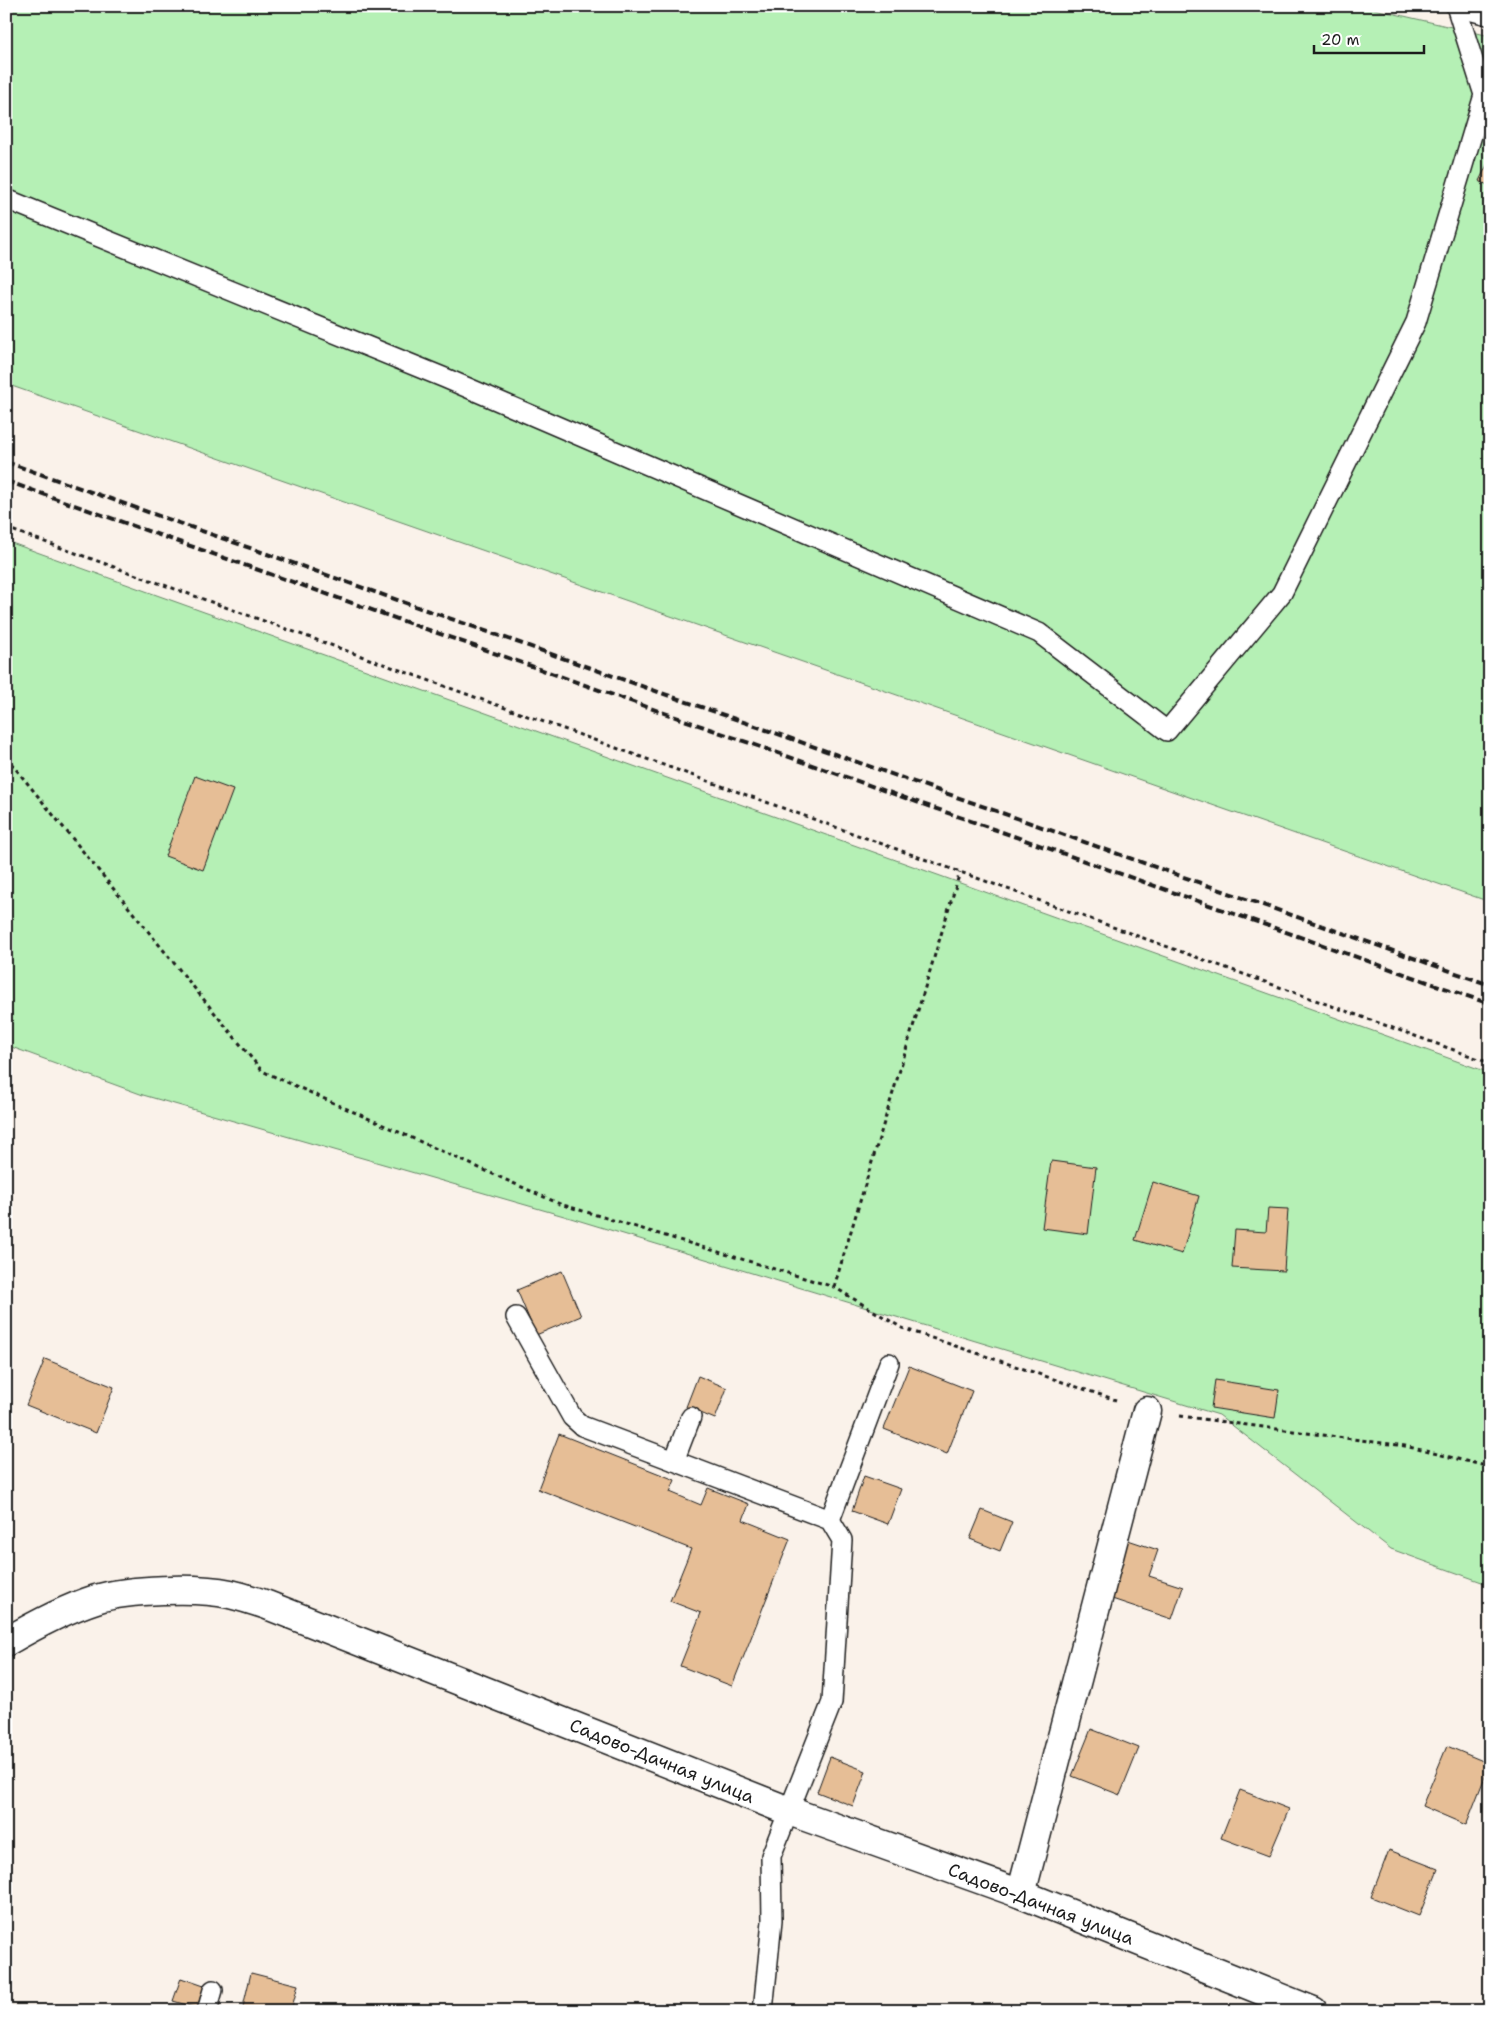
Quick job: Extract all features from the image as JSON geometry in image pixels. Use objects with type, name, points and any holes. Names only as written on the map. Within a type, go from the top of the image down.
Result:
[{"type":"street","points":[[1471,6],[1490,11]]},
{"type":"street","points":[[1021,1894],[1147,1411]]},
{"type":"street","name":"Садово-Дачная улица","points":[[6,1642],[35,1624],[98,1598],[140,1592],[178,1590],[229,1594],[267,1605],[789,1811],[1021,1894],[1313,2011]]},
{"type":"lane","points":[[6,199],[445,378],[1039,633],[1168,731],[1282,594],[1416,322],[1484,95],[1456,6]]},
{"type":"lane","points":[[516,1317],[572,1417],[582,1426],[830,1520],[842,1540],[832,1702],[771,1856],[772,1921],[763,2011]]},
{"type":"lane","points":[[830,1520],[889,1363]]},
{"type":"lane","points":[[674,1461],[691,1416]]},
{"type":"lane","points":[[208,2011],[214,1990]]},
{"type":"path","points":[[6,528],[1490,1063]]},
{"type":"path","points":[[6,757],[262,1071],[560,1204],[834,1287],[902,1328],[1147,1411],[1405,1446],[1490,1467]]},
{"type":"path","points":[[834,1287],[960,872]]},
{"type":"green space","points":[[6,6],[1361,6],[1490,36],[1490,902],[6,384]]},
{"type":"green space","points":[[6,541],[1490,1073],[1490,1585],[1391,1549],[1219,1415],[564,1216],[143,1095],[6,1045]]},
{"type":"building","points":[[1490,159],[1490,186],[1479,181]]},
{"type":"building","points":[[195,776],[233,790],[203,870],[165,856]]},
{"type":"building","points":[[1051,1161],[1096,1167],[1088,1234],[1042,1228]]},
{"type":"building","points":[[1153,1182],[1199,1196],[1182,1254],[1135,1240]]},
{"type":"building","points":[[1268,1208],[1288,1209],[1284,1271],[1232,1268],[1235,1230],[1266,1232]]},
{"type":"building","points":[[562,1271],[581,1316],[536,1335],[517,1290]]},
{"type":"building","points":[[45,1359],[114,1387],[96,1433],[26,1405]]},
{"type":"building","points":[[909,1366],[972,1391],[947,1454],[884,1429]]},
{"type":"building","points":[[698,1376],[727,1388],[715,1419],[686,1407]]},
{"type":"building","points":[[1215,1380],[1279,1390],[1275,1418],[1211,1408]]},
{"type":"building","points":[[559,1434],[675,1480],[670,1492],[701,1505],[708,1488],[749,1504],[743,1520],[790,1539],[732,1686],[680,1666],[701,1613],[670,1601],[691,1549],[538,1489]]},
{"type":"building","points":[[864,1476],[901,1489],[888,1524],[852,1511]]},
{"type":"building","points":[[982,1510],[1012,1522],[1000,1551],[970,1539]]},
{"type":"building","points":[[1128,1540],[1158,1550],[1149,1576],[1183,1587],[1172,1619],[1109,1598]]},
{"type":"building","points":[[1091,1729],[1139,1748],[1120,1795],[1072,1776]]},
{"type":"building","points":[[1447,1746],[1490,1764],[1466,1825],[1422,1806]]},
{"type":"building","points":[[830,1757],[866,1771],[853,1806],[817,1792]]},
{"type":"building","points":[[1240,1790],[1289,1809],[1269,1856],[1221,1838]]},
{"type":"building","points":[[1389,1850],[1438,1869],[1419,1916],[1371,1897]]},
{"type":"building","points":[[251,1973],[298,1985],[291,2011],[242,2011]]},
{"type":"building","points":[[181,1978],[204,1986],[197,2008],[173,2001]]},
{"type":"railway","points":[[6,462],[1490,985]]},
{"type":"railway","points":[[6,481],[1490,1004]]}]
